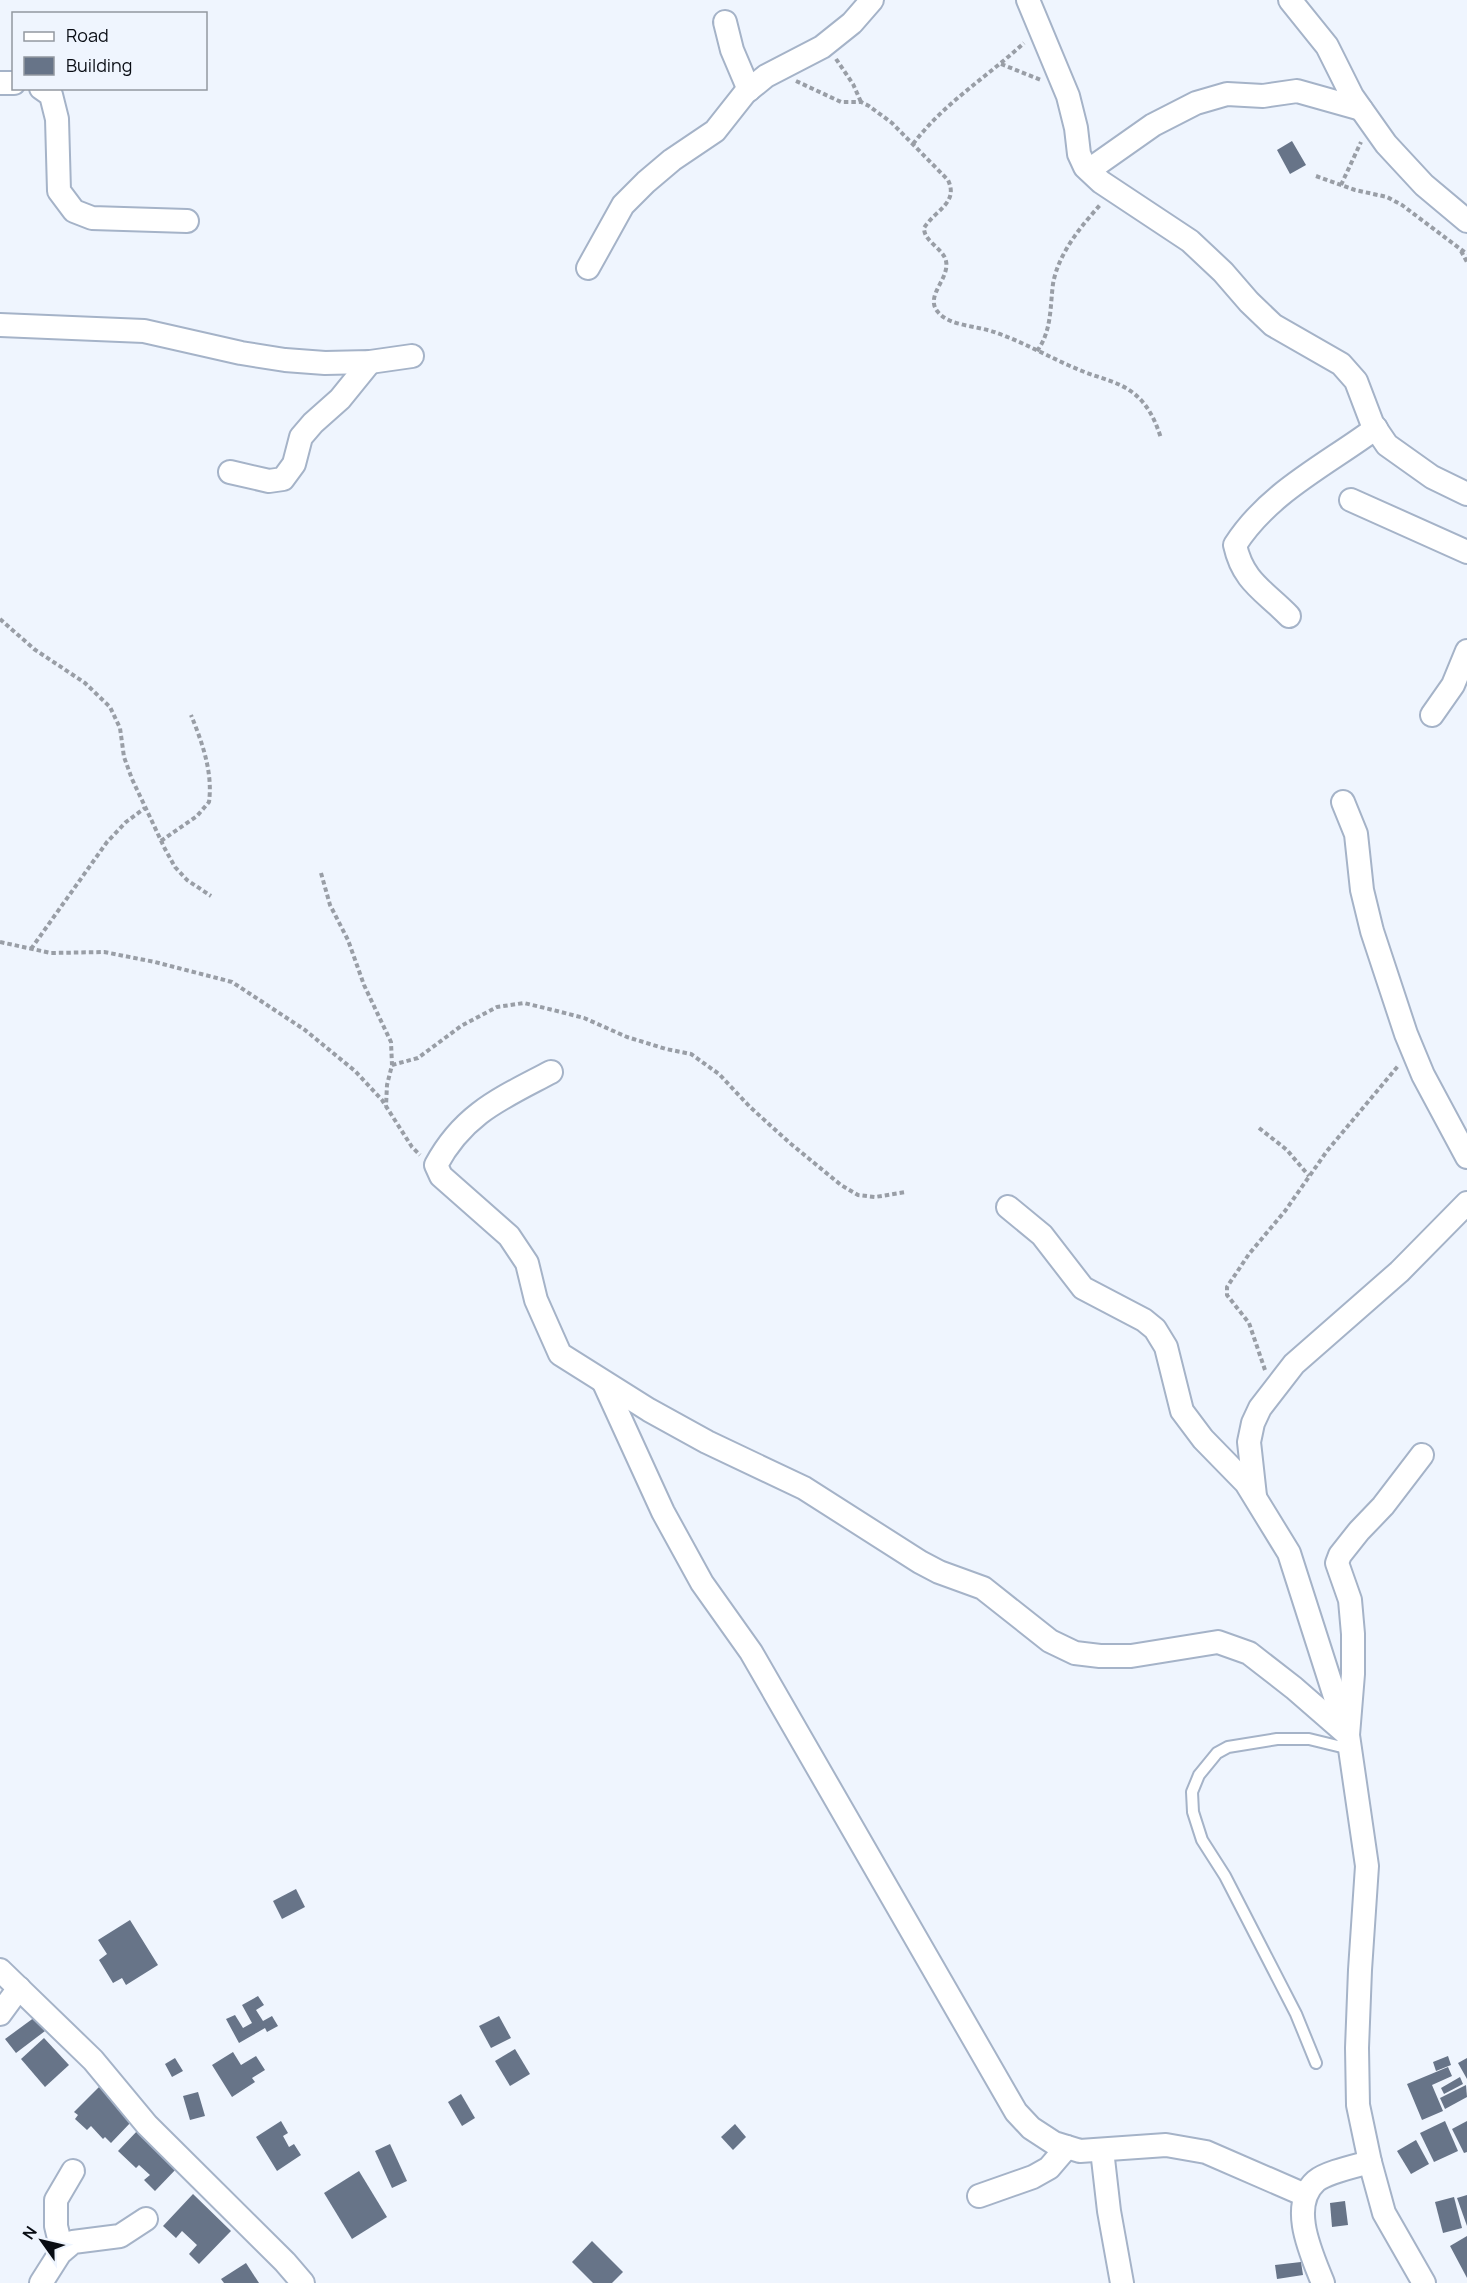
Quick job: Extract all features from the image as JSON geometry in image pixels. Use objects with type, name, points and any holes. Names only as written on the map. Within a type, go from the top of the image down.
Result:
[{"type":"street","points":[[588,268],[623,205],[672,160],[714,131],[749,90],[778,70],[827,43],[852,23],[872,0]]},
{"type":"street","points":[[1028,0],[1062,81],[1076,128],[1079,154],[1089,170],[1114,191],[1190,241],[1273,325],[1341,364],[1356,381],[1376,428],[1387,445],[1432,477],[1467,495]]},
{"type":"street","points":[[1290,0],[1327,46],[1352,96],[1386,144],[1424,185],[1467,221]]},
{"type":"street","points":[[725,22],[732,50],[749,90]]},
{"type":"street","points":[[44,90],[51,94],[57,119],[59,191],[74,211],[92,218],[187,221]]},
{"type":"street","points":[[1089,170],[1153,125],[1196,103],[1227,94],[1263,96],[1297,91],[1364,114]]},
{"type":"street","points":[[0,326],[144,331],[241,353],[285,360],[326,363],[370,362],[412,356]]},
{"type":"street","points":[[230,472],[268,481],[283,479],[294,464],[301,437],[340,399],[370,362]]},
{"type":"street","points":[[1289,615],[1253,584],[1238,559],[1235,545],[1256,518],[1277,497],[1376,428]]},
{"type":"street","points":[[1351,500],[1467,552]]},
{"type":"street","points":[[1432,715],[1453,685],[1467,651]]},
{"type":"street","points":[[1343,802],[1356,834],[1362,890],[1372,932],[1412,1049],[1423,1076],[1467,1157]]},
{"type":"street","points":[[551,1072],[486,1107],[461,1127],[436,1165],[441,1176],[509,1236],[527,1263],[536,1300],[560,1354],[604,1383],[707,1442],[804,1488],[920,1562],[939,1572],[983,1588],[1050,1641],[1075,1653],[1100,1656],[1131,1656],[1218,1642],[1234,1647],[1249,1653],[1294,1688],[1349,1742]]},
{"type":"street","points":[[1255,1497],[1249,1442],[1253,1423],[1260,1408],[1294,1364],[1399,1272],[1467,1203]]},
{"type":"street","points":[[1008,1207],[1042,1235],[1083,1288],[1144,1320],[1155,1329],[1166,1347],[1182,1411],[1203,1439],[1246,1484],[1289,1553],[1349,1742],[1367,1866],[1358,2048],[1358,2105],[1384,2213],[1424,2283]]},
{"type":"street","points":[[604,1383],[663,1512],[702,1583],[751,1652],[1016,2112],[1031,2128],[1054,2143],[1080,2151],[1166,2145],[1206,2152],[1305,2195]]},
{"type":"street","points":[[1349,1742],[1353,1634],[1350,1600],[1337,1563],[1340,1554],[1383,1506],[1422,1455]]},
{"type":"street","points":[[0,1970],[93,2060],[147,2125],[285,2262],[303,2283]]},
{"type":"street","points":[[0,2014],[19,1988]]},
{"type":"street","points":[[980,2196],[1049,2168],[1067,2147]]},
{"type":"street","points":[[1102,2150],[1108,2211],[1122,2283]]},
{"type":"street","points":[[1323,2283],[1305,2230],[1303,2214],[1305,2195],[1317,2180],[1370,2162]]},
{"type":"street","points":[[62,2251],[56,2226],[56,2200],[73,2171]]},
{"type":"street","points":[[41,2283],[49,2267],[73,2242],[120,2236],[146,2219]]},
{"type":"lane","points":[[1316,2063],[1296,2014],[1250,1929],[1225,1876],[1202,1840],[1193,1812],[1192,1792],[1199,1775],[1217,1753],[1228,1747],[1268,1740],[1309,1739],[1349,1742]]},
{"type":"path","points":[[913,144],[947,105],[1000,64],[1040,28]]},
{"type":"path","points":[[827,43],[853,84],[861,102],[892,123],[948,180],[952,189],[951,199],[924,228],[924,233],[945,257],[947,263],[946,272],[935,295],[934,305],[938,313],[954,322],[995,332],[1084,372],[1114,381],[1146,404],[1161,438]]},
{"type":"path","points":[[1000,64],[1036,80],[1062,81]]},
{"type":"path","points":[[778,70],[810,89],[841,102],[861,102]]},
{"type":"path","points":[[1341,185],[1359,149],[1364,114]]},
{"type":"path","points":[[1316,176],[1387,197],[1402,205],[1467,254]]},
{"type":"path","points":[[1037,351],[1043,344],[1047,331],[1058,267],[1085,224],[1114,191]]},
{"type":"path","points":[[1459,248],[1467,262]]},
{"type":"path","points":[[0,619],[34,649],[85,683],[110,707],[120,728],[124,757],[132,779],[175,867],[188,880],[212,896]]},
{"type":"path","points":[[161,841],[197,816],[209,802],[209,775],[202,740],[191,715]]},
{"type":"path","points":[[31,949],[107,842],[126,822],[145,808]]},
{"type":"path","points":[[321,873],[330,905],[348,940],[364,985],[391,1042],[392,1065],[387,1085],[386,1106]]},
{"type":"path","points":[[0,942],[51,953],[104,952],[155,962],[232,982],[305,1030],[373,1087],[412,1147],[429,1165],[437,1169]]},
{"type":"path","points":[[392,1065],[418,1058],[461,1026],[497,1006],[524,1003],[553,1010],[584,1018],[627,1037],[691,1054],[718,1074],[791,1144],[841,1185],[858,1195],[875,1197],[906,1192]]},
{"type":"path","points":[[1277,1385],[1265,1369],[1249,1323],[1227,1295],[1227,1287],[1249,1254],[1285,1211],[1327,1151],[1412,1049]]},
{"type":"path","points":[[1259,1128],[1287,1150],[1309,1176]]},
{"type":"building","points":[[1292,141],[1306,165],[1290,174],[1277,150]]},
{"type":"building","points":[[296,1889],[305,1907],[282,1919],[273,1901]]},
{"type":"building","points":[[130,1920],[158,1965],[126,1985],[122,1978],[113,1983],[99,1960],[107,1954],[98,1940]]},
{"type":"building","points":[[258,1996],[264,2005],[256,2010],[263,2021],[272,2016],[278,2026],[267,2032],[265,2028],[239,2043],[226,2019],[235,2015],[243,2028],[252,2023],[242,2005]]},
{"type":"building","points":[[499,2016],[511,2038],[491,2048],[479,2026]]},
{"type":"building","points":[[35,2017],[45,2031],[16,2053],[5,2039]]},
{"type":"building","points":[[44,2038],[69,2065],[45,2087],[21,2059]]},
{"type":"building","points":[[515,2049],[530,2074],[510,2086],[495,2061]]},
{"type":"building","points":[[233,2052],[241,2065],[256,2056],[265,2070],[252,2078],[255,2082],[232,2097],[212,2065]]},
{"type":"building","points":[[1448,2056],[1451,2065],[1436,2071],[1433,2062]]},
{"type":"building","points":[[175,2058],[183,2071],[172,2077],[165,2064]]},
{"type":"building","points":[[1467,2058],[1467,2079],[1458,2063]]},
{"type":"building","points":[[1448,2067],[1452,2076],[1432,2085],[1443,2111],[1422,2120],[1407,2084]]},
{"type":"building","points":[[1460,2077],[1463,2084],[1444,2094],[1441,2088]]},
{"type":"building","points":[[1466,2085],[1467,2097],[1445,2109],[1440,2098]]},
{"type":"building","points":[[99,2087],[106,2094],[111,2089],[132,2121],[111,2143],[105,2137],[103,2139],[91,2126],[87,2130],[75,2119],[78,2115],[74,2112]]},
{"type":"building","points":[[198,2092],[205,2116],[190,2120],[183,2096]]},
{"type":"building","points":[[461,2094],[475,2118],[462,2126],[448,2102]]},
{"type":"building","points":[[281,2121],[288,2133],[283,2136],[289,2147],[294,2144],[301,2155],[277,2171],[256,2137]]},
{"type":"building","points":[[1445,2121],[1458,2151],[1434,2162],[1420,2133]]},
{"type":"building","points":[[1467,2121],[1467,2152],[1464,2153],[1452,2129]]},
{"type":"building","points":[[735,2124],[746,2137],[733,2150],[721,2137]]},
{"type":"building","points":[[139,2129],[178,2167],[155,2191],[144,2180],[150,2175],[139,2165],[136,2168],[118,2151]]},
{"type":"building","points":[[1416,2140],[1429,2164],[1411,2174],[1397,2151]]},
{"type":"building","points":[[390,2144],[407,2181],[392,2188],[375,2151]]},
{"type":"building","points":[[359,2171],[387,2217],[352,2239],[324,2193]]},
{"type":"building","points":[[193,2194],[231,2231],[199,2264],[189,2254],[197,2245],[182,2231],[176,2238],[163,2226]]},
{"type":"building","points":[[1467,2195],[1467,2226],[1457,2198]]},
{"type":"building","points":[[1454,2197],[1462,2228],[1443,2233],[1435,2202]]},
{"type":"building","points":[[1345,2201],[1348,2225],[1332,2227],[1330,2203]]},
{"type":"building","points":[[1467,2236],[1467,2278],[1450,2246]]},
{"type":"building","points":[[592,2241],[623,2272],[612,2283],[593,2283],[572,2262]]},
{"type":"building","points":[[1301,2262],[1303,2275],[1277,2279],[1275,2265]]},
{"type":"building","points":[[246,2263],[259,2283],[224,2283],[221,2279]]}]
